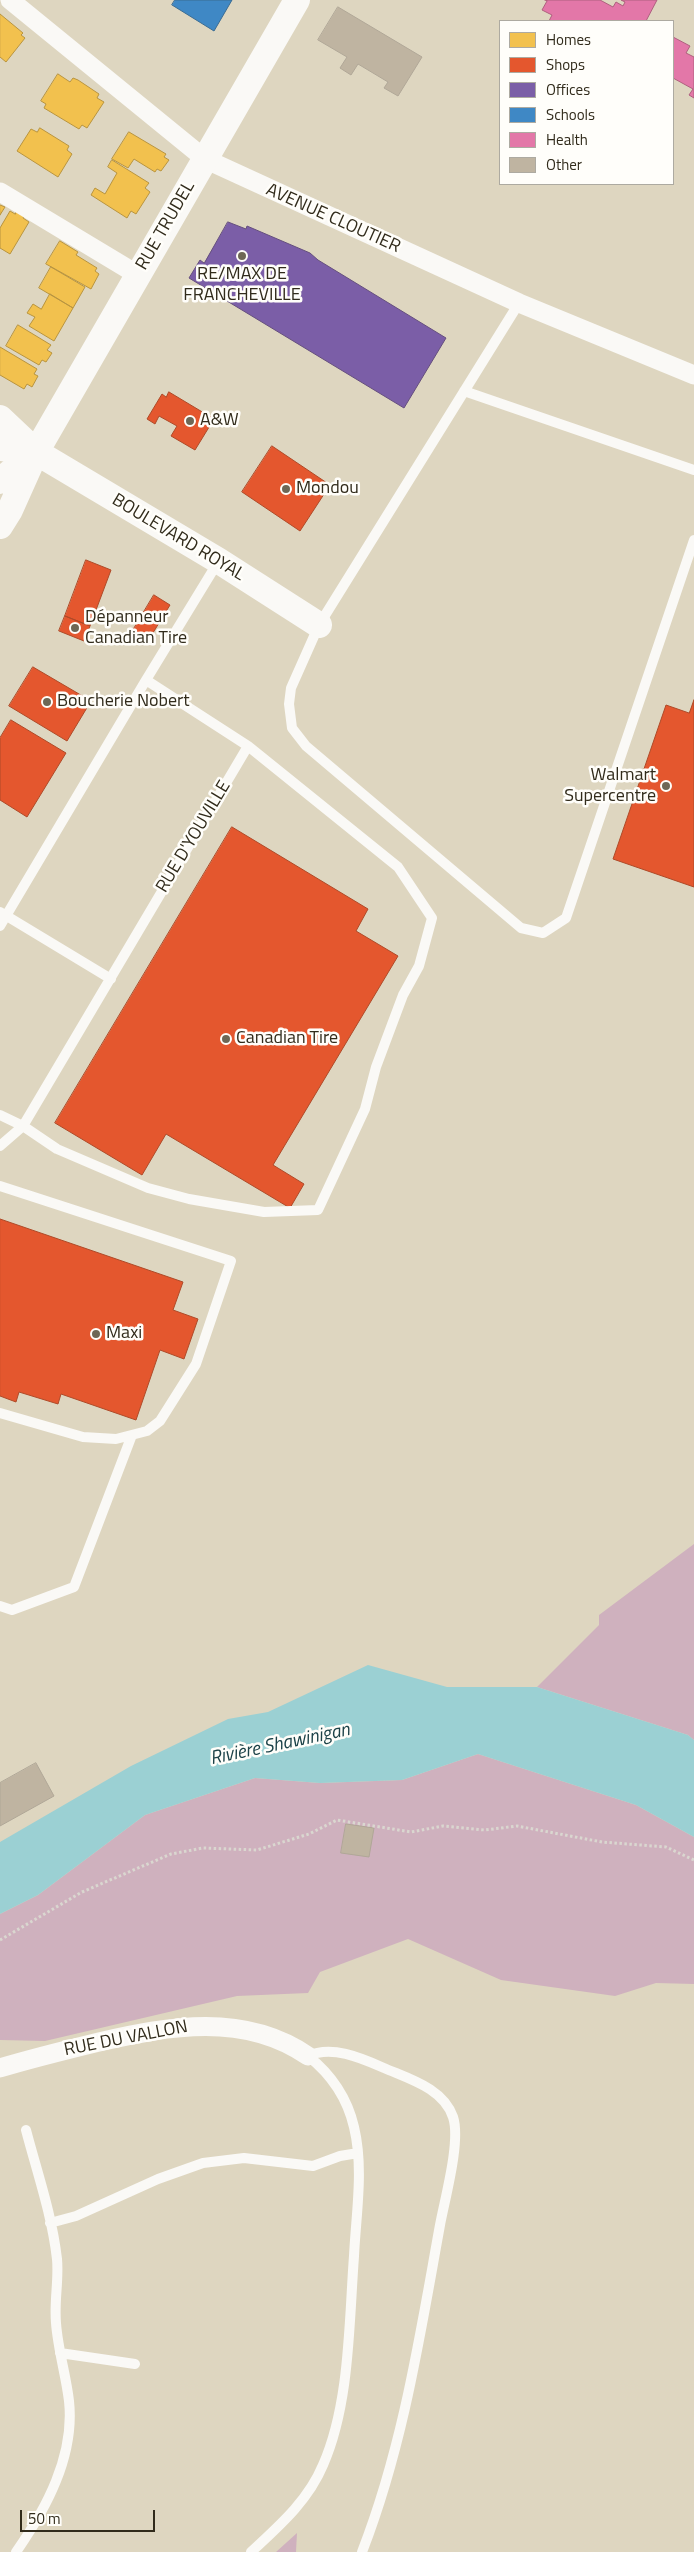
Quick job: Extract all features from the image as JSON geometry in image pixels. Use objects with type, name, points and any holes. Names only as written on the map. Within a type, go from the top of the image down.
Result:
[{"type":"main road","name":"RUE TRUDEL","points":[[0,526],[10,510],[36,452],[297,0]]},
{"type":"main road","name":"BOULEVARD ROYAL","points":[[0,418],[36,452],[219,561],[319,626]]},
{"type":"main road","name":"BOULEVARD ROYAL","points":[[0,448],[36,452]]},
{"type":"main road","name":"RUE TRUDEL","points":[[0,481],[36,452]]},
{"type":"street","name":"AVENUE CLOUTIER","points":[[10,0],[205,159],[519,302],[694,376]]},
{"type":"street","points":[[0,192],[138,275]]},
{"type":"street","name":"RUE DU VALLON","points":[[0,2068],[124,2036],[190,2026],[236,2028],[261,2033],[290,2044],[308,2056]]},
{"type":"lane","points":[[519,302],[319,626],[291,688],[289,704],[292,728],[306,746],[521,928],[544,933],[566,918],[694,540]]},
{"type":"lane","points":[[464,391],[694,470]]},
{"type":"lane","points":[[0,926],[3,914],[219,561]]},
{"type":"lane","points":[[0,1115],[23,1126],[57,1149],[148,1188],[189,1200],[264,1212],[318,1210],[365,1109],[376,1067],[418,966],[432,918],[398,867],[248,746],[146,680]]},
{"type":"lane","name":"RUE D'YOUVILLE","points":[[0,1146],[23,1126],[248,746]]},
{"type":"lane","points":[[3,914],[111,979]]},
{"type":"lane","points":[[0,1186],[231,1261],[196,1364],[160,1421],[147,1431],[116,1439],[83,1437],[0,1414]]},
{"type":"lane","points":[[0,1606],[12,1610],[74,1588],[132,1435]]},
{"type":"lane","points":[[308,2056],[325,2052],[347,2055],[370,2062],[425,2086],[446,2103],[455,2129],[444,2201],[399,2433],[384,2489],[362,2552]]},
{"type":"lane","points":[[251,2552],[306,2496],[322,2468],[333,2437],[341,2399],[356,2224],[358,2153],[354,2126],[344,2098],[330,2076],[308,2056]]},
{"type":"lane","points":[[16,2552],[34,2526],[48,2500],[60,2469],[67,2440],[69,2403],[55,2312],[57,2259],[50,2223],[26,2130]]},
{"type":"lane","points":[[50,2223],[76,2216],[158,2179],[203,2163],[244,2158],[313,2166],[340,2156],[358,2153]]},
{"type":"lane","points":[[60,2353],[135,2364]]},
{"type":"path","points":[[0,1940],[82,1892],[171,1854],[203,1848],[257,1850],[309,1834],[337,1820],[411,1832],[443,1826],[485,1830],[517,1826],[602,1842],[666,1847],[694,1860]]},
{"type":"shaded area","points":[[694,1544],[694,1740],[688,1735],[537,1687],[599,1625],[599,1615]]},
{"type":"shaded area","points":[[478,1754],[636,1805],[694,1837],[694,1984],[656,1983],[615,1996],[501,1980],[408,1939],[320,1972],[308,1993],[237,1996],[45,2041],[0,2040],[0,1914],[38,1895],[145,1815],[255,1778],[320,1783],[402,1780]]},
{"type":"shaded area","points":[[297,2533],[296,2552],[276,2552]]},
{"type":"water","name":"Rivière Shawinigan","points":[[368,1665],[447,1687],[537,1687],[688,1735],[694,1740],[694,1837],[636,1805],[478,1754],[402,1780],[320,1783],[255,1778],[145,1815],[38,1895],[0,1914],[0,1842],[131,1766],[228,1719],[268,1712]]},
{"type":"building: Homes","points":[[0,14],[23,33],[21,35],[25,38],[6,62],[0,57]]},
{"type":"building: Homes","points":[[58,74],[70,82],[73,78],[78,80],[99,94],[97,98],[104,102],[87,128],[82,125],[79,129],[44,108],[46,104],[41,101]]},
{"type":"building: Homes","points":[[40,128],[69,146],[67,150],[72,154],[58,177],[17,151],[31,129],[37,132]]},
{"type":"building: Homes","points":[[129,132],[166,154],[164,157],[169,160],[161,171],[157,169],[155,172],[134,159],[128,168],[112,159]]},
{"type":"building: Homes","points":[[112,160],[149,183],[145,188],[150,192],[136,214],[131,211],[127,218],[91,195],[95,188],[105,194],[117,173],[108,167]]},
{"type":"building: Homes","points":[[0,205],[5,207],[0,215]]},
{"type":"building: Homes","points":[[17,210],[25,214],[23,218],[29,222],[10,254],[0,248],[0,228],[10,211],[15,214]]},
{"type":"building: Homes","points":[[60,241],[78,252],[76,255],[97,268],[95,271],[99,274],[91,289],[46,264]]},
{"type":"building: Homes","points":[[51,267],[85,287],[73,308],[39,288]]},
{"type":"building: Homes","points":[[50,294],[73,308],[54,341],[29,326],[35,317],[27,313],[33,304],[41,309]]},
{"type":"building: Homes","points":[[18,325],[51,345],[47,350],[52,353],[46,362],[42,360],[39,365],[6,346]]},
{"type":"building: Homes","points":[[0,347],[37,369],[34,374],[38,376],[32,387],[27,384],[24,389],[0,375]]},
{"type":"building: Shops","name":"A&W","points":[[169,392],[214,419],[195,450],[171,436],[177,426],[159,416],[155,424],[147,419],[162,394],[166,397]]},
{"type":"building: Shops","name":"Mondou","points":[[272,446],[330,485],[300,531],[242,492]]},
{"type":"building: Shops","points":[[86,560],[111,570],[90,626],[65,616]]},
{"type":"building: Shops","points":[[154,595],[170,605],[148,641],[132,632]]},
{"type":"building: Shops","name":"Dépanneur Canadian Tire","points":[[65,616],[90,626],[84,641],[59,631]]},
{"type":"building: Shops","points":[[33,667],[91,701],[67,741],[9,706]]},
{"type":"building: Shops","name":"Walmart Supercentre","points":[[694,700],[694,887],[613,859],[666,705],[689,713]]},
{"type":"building: Shops","points":[[11,720],[66,753],[27,817],[0,800],[0,738]]},
{"type":"building: Shops","name":"Canadian Tire","points":[[232,827],[368,909],[356,931],[398,956],[273,1165],[304,1184],[290,1208],[166,1134],[142,1175],[55,1123]]},
{"type":"building: Shops","name":"Maxi","points":[[0,1219],[183,1282],[173,1310],[198,1319],[184,1359],[160,1350],[136,1420],[61,1394],[58,1404],[19,1392],[16,1402],[0,1396]]},
{"type":"building: Offices","points":[[228,222],[246,229],[247,226],[310,253],[318,260],[446,338],[404,408],[189,278],[200,260],[204,263]]},
{"type":"building: Schools","points":[[175,0],[232,0],[214,31],[172,5]]},
{"type":"building: Health","points":[[545,0],[600,0],[613,7],[616,2],[623,6],[625,2],[621,0],[657,0],[647,20],[550,20],[552,15],[542,10],[547,1]]},
{"type":"building: Health","points":[[674,38],[690,46],[686,53],[694,57],[694,98],[689,95],[693,89],[674,79]]},
{"type":"building: Other","points":[[338,7],[422,57],[398,96],[384,88],[388,82],[358,64],[351,75],[340,68],[347,57],[318,40]]},
{"type":"building: Other","points":[[36,1763],[54,1796],[0,1826],[0,1783]]},
{"type":"building: Other","points":[[346,1824],[374,1828],[369,1857],[341,1853]]},
{"type":"place","name":"RE/MAX DE FRANCHEVILLE","points":[[242,256]]},
{"type":"place","name":"A&W","points":[[190,421]]},
{"type":"place","name":"Mondou","points":[[286,489]]},
{"type":"place","name":"Dépanneur Canadian Tire","points":[[75,628]]},
{"type":"place","name":"Boucherie Nobert","points":[[47,702]]},
{"type":"place","name":"Walmart Supercentre","points":[[666,786]]},
{"type":"place","name":"Canadian Tire","points":[[226,1039]]},
{"type":"place","name":"Maxi","points":[[96,1334]]}]
